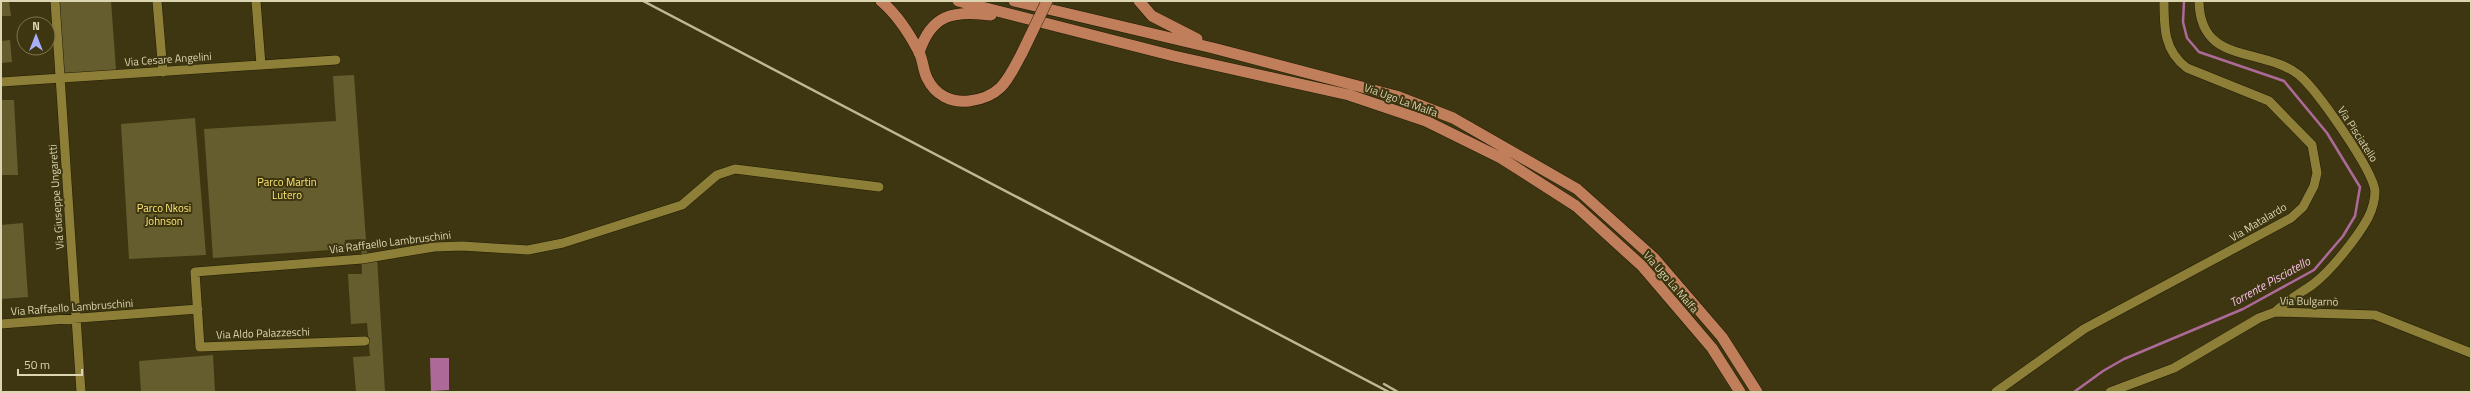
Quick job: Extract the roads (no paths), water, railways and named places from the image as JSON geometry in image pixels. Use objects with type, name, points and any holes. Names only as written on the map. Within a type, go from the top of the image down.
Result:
[{"type":"highway","points":[[881,1],[896,13],[919,53],[928,79],[942,97],[960,102],[986,99],[1005,84],[1047,1]]},
{"type":"highway","name":"Via Ugo La Malfa","points":[[958,1],[1007,12],[1174,56],[1349,95],[1426,121],[1501,158],[1576,206],[1642,266],[1712,348],[1740,392]]},
{"type":"highway","name":"Via Ugo La Malfa","points":[[1014,1],[1214,48],[1396,96],[1453,118],[1577,189],[1654,258],[1722,337],[1757,392]]},
{"type":"highway","points":[[1139,1],[1152,16],[1214,48]]},
{"type":"highway","points":[[919,53],[924,39],[933,26],[949,14],[975,13],[992,16],[1007,12]]},
{"type":"street","name":"Via Giuseppe Ungaretti","points":[[55,1],[81,392]]},
{"type":"street","points":[[157,1],[163,72]]},
{"type":"street","points":[[256,1],[261,65]]},
{"type":"street","name":"Via Matalardo","points":[[1996,392],[2084,329],[2285,222],[2303,207],[2310,195],[2317,173],[2312,145],[2269,101],[2187,68],[2176,60],[2171,52],[2164,26],[2164,1]]},
{"type":"street","name":"Via Pisciatello","points":[[2199,1],[2200,17],[2207,34],[2224,47],[2284,66],[2299,76],[2311,89],[2363,163],[2371,178],[2375,191],[2374,203],[2368,217],[2331,265],[2313,284],[2281,306],[2275,312]]},
{"type":"street","name":"Via Cesare Angelini","points":[[1,82],[336,60]]},
{"type":"street","name":"Via Raffaello Lambruschini","points":[[1,324],[198,309],[195,272],[362,259],[434,247],[462,246],[528,250],[563,243],[682,205],[717,175],[735,169],[880,187]]},
{"type":"street","name":"Via Aldo Palazzeschi","points":[[198,309],[200,347],[365,341]]},
{"type":"street","name":"Via Bulgarnò","points":[[2110,392],[2174,368],[2258,318],[2275,312],[2375,315],[2471,353]]},
{"type":"waterway","name":"Torrente Pisciatello","points":[[2074,392],[2103,371],[2124,359],[2243,309],[2314,270],[2343,236],[2355,216],[2360,187],[2327,133],[2284,81],[2199,52],[2187,38],[2183,22],[2184,1]]},
{"type":"railway","points":[[643,1],[1389,392]]},
{"type":"railway","points":[[1384,384],[1398,392]]},
{"type":"park label","name":"Parco Martin Lutero","points":[[287,188]]},
{"type":"park label","name":"Parco Nkosi Johnson","points":[[164,214]]}]
